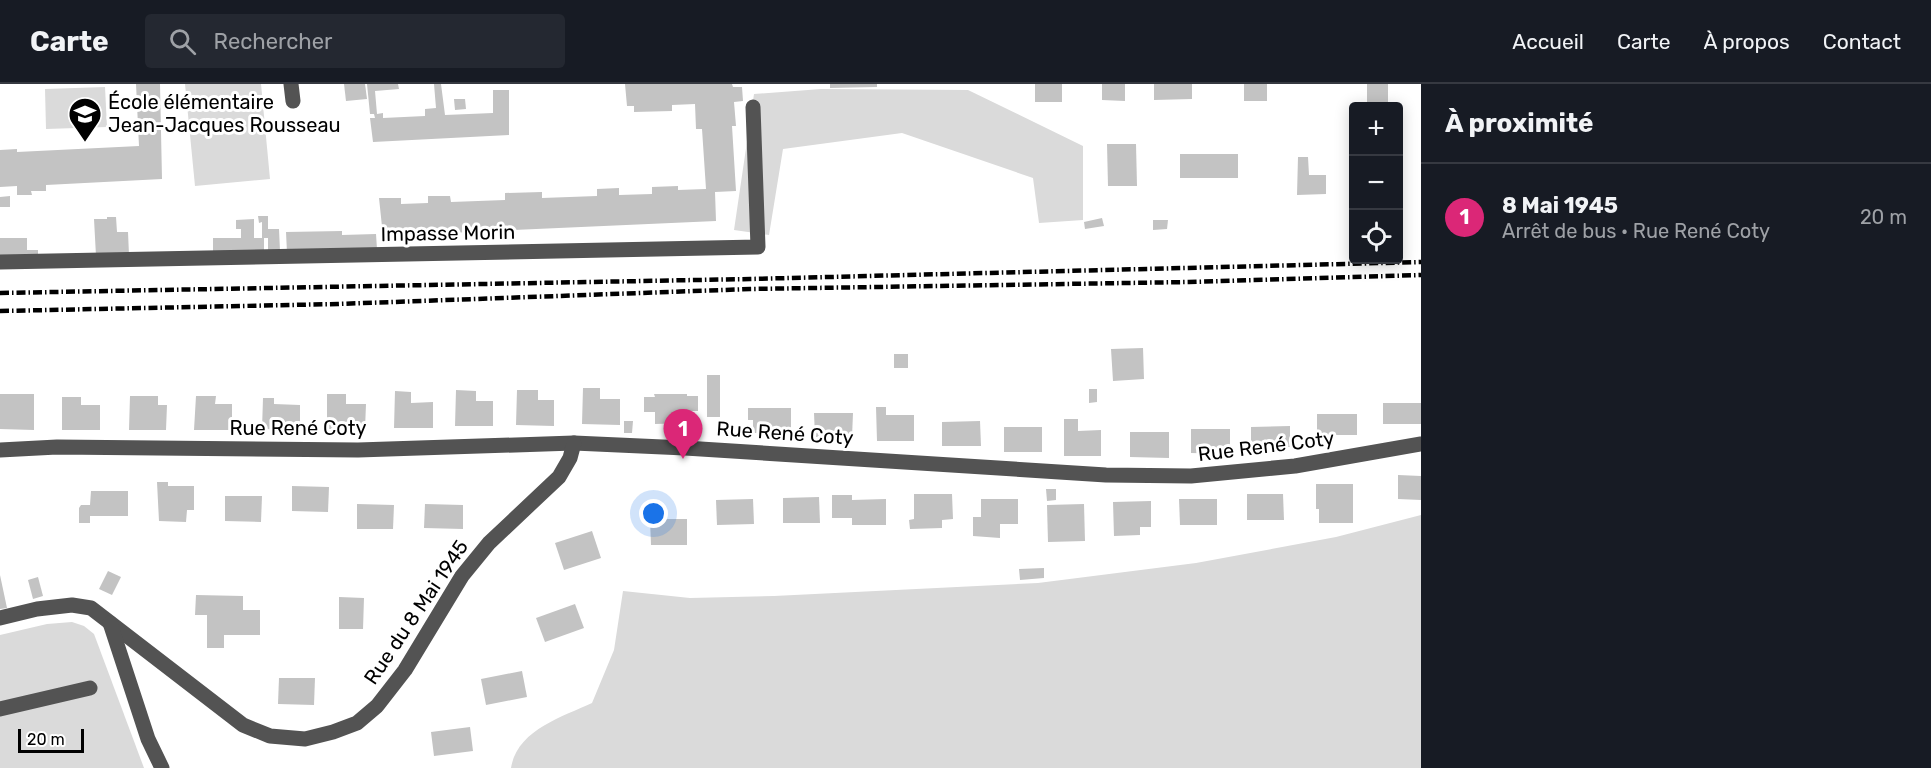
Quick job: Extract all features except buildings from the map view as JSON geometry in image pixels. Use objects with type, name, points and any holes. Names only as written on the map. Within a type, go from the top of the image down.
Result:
[{"type":"street","points":[[291,84],[293,101]]},
{"type":"street","name":"Impasse Morin","points":[[0,262],[758,247],[753,107]]},
{"type":"street","name":"Rue René Coty","points":[[0,450],[57,447],[358,450],[574,443],[685,447],[1106,475],[1191,476],[1295,466],[1421,444]]},
{"type":"street","name":"Rue du 8 Mai 1945","points":[[0,618],[72,604],[91,608],[243,725],[270,736],[305,739],[333,732],[357,723],[377,706],[405,670],[462,576],[489,543],[559,477],[570,458],[574,443]]},
{"type":"street","points":[[110,624],[148,739],[162,768]]},
{"type":"street","points":[[0,709],[90,688]]},
{"type":"shaded area","points":[[185,84],[261,84],[270,179],[195,186]]},
{"type":"shaded area","points":[[105,87],[107,127],[46,129],[45,89]]},
{"type":"shaded area","points":[[821,89],[968,90],[1083,146],[1083,220],[1039,223],[1033,178],[902,133],[783,149],[769,235],[734,230],[754,94]]},
{"type":"shaded area","points":[[1421,515],[1421,768],[511,768],[515,755],[531,734],[542,726],[592,703],[614,650],[623,591],[690,598],[1038,583],[1196,563],[1336,537]]},
{"type":"shaded area","points":[[72,622],[84,626],[94,634],[144,768],[0,768],[0,635],[47,624]]},
{"type":"railway","points":[[0,293],[750,279],[1421,262]]},
{"type":"railway","points":[[0,311],[338,304],[750,289],[1189,282],[1421,275]]},
{"type":"place","name":"École élémentaire Jean-Jacques Rousseau","points":[[85,143]]},
{"type":"place","name":"8 Mai 1945","points":[[683,459]]}]
